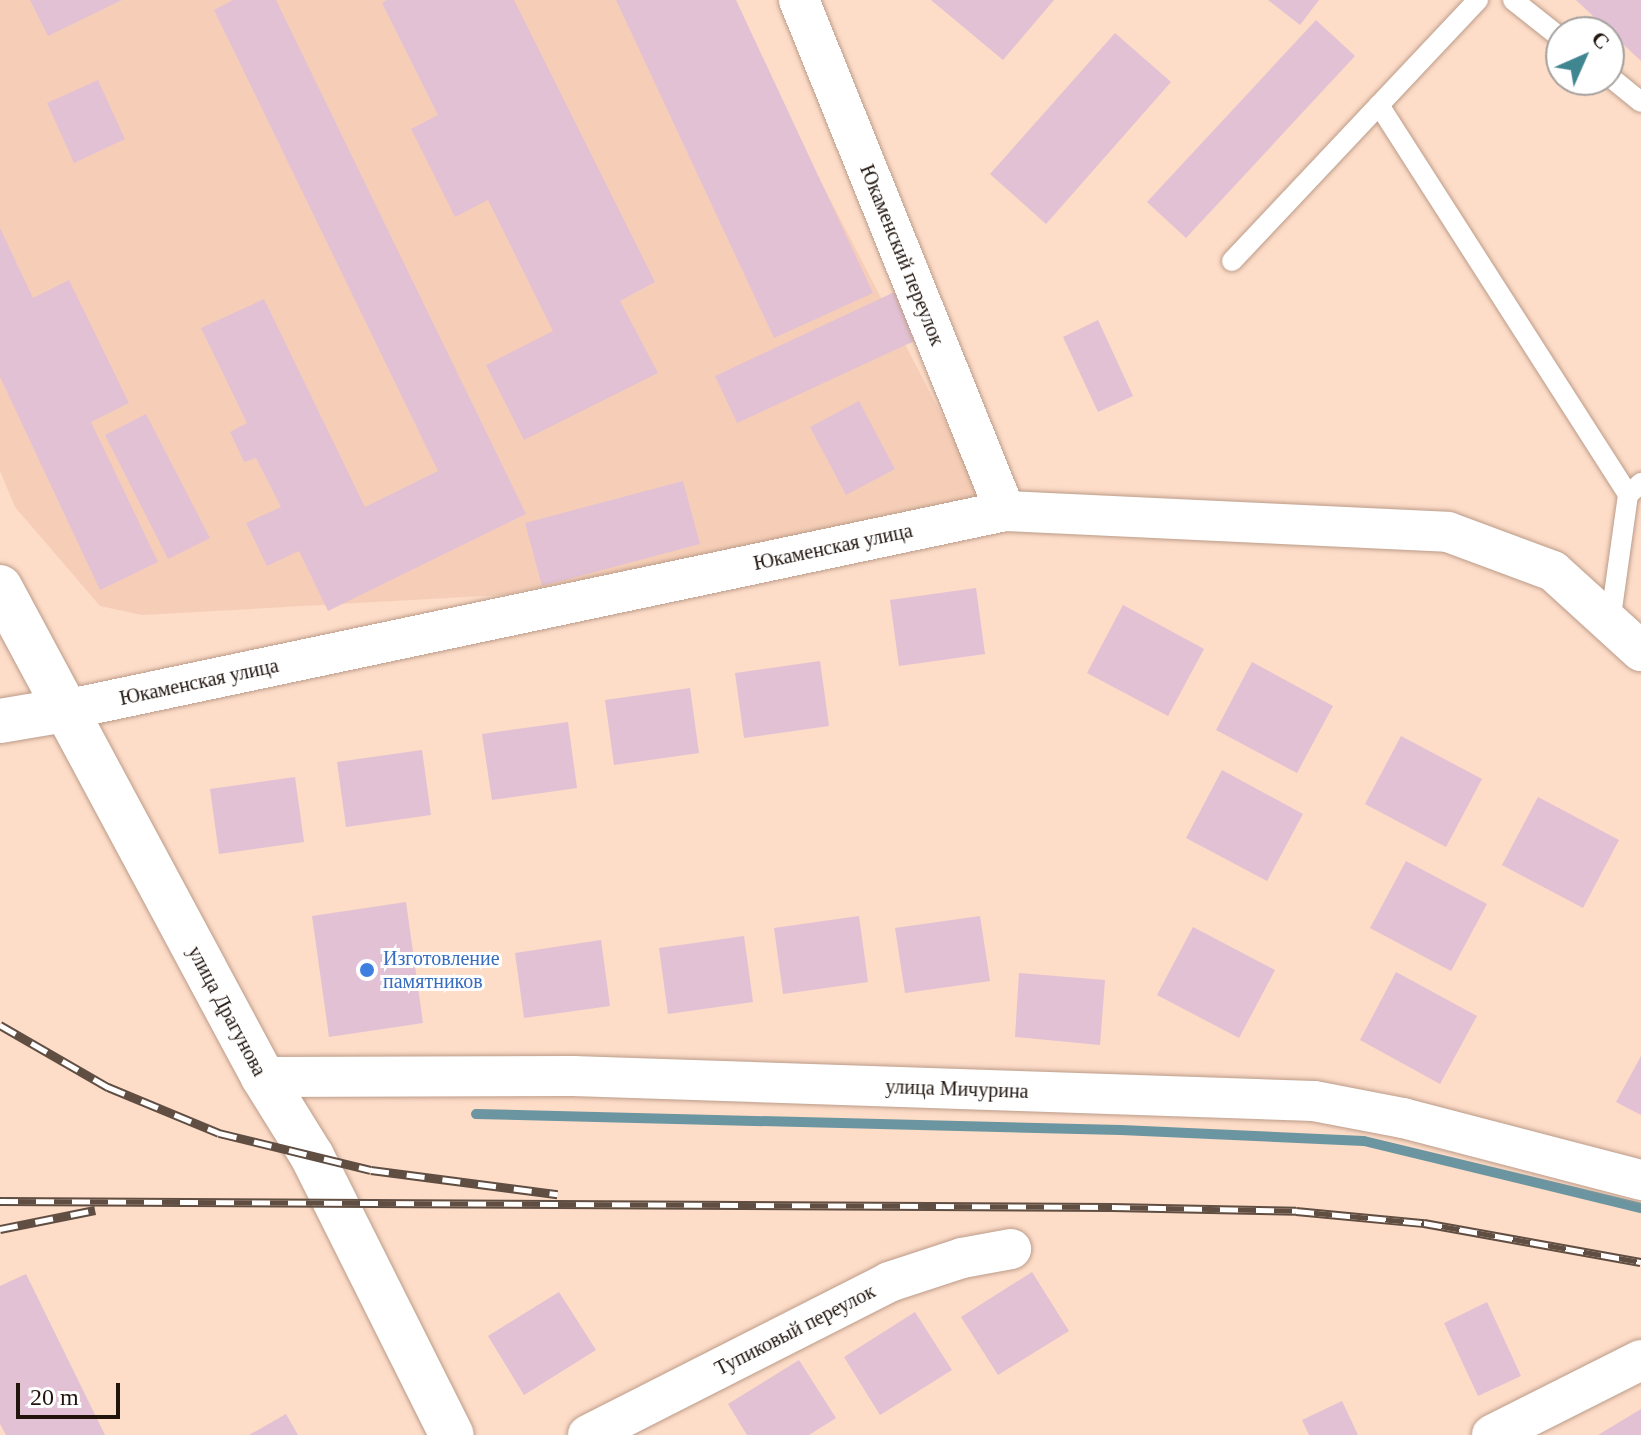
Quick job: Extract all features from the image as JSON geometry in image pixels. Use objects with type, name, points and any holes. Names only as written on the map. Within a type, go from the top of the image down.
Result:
[{"type":"main road","name":"улица Драгунова","points":[[0,587],[263,1077],[312,1156],[452,1435]]},
{"type":"main road","name":"Юкаменская улица","points":[[0,721],[65,710]]},
{"type":"street","name":"Юкаменский переулок","points":[[799,0],[1005,511]]},
{"type":"street","name":"Юкаменская улица","points":[[65,710],[1005,511],[1448,532],[1553,571],[1641,651]]},
{"type":"street","name":"улица Мичурина","points":[[263,1077],[573,1076],[1314,1101],[1403,1118],[1641,1180]]},
{"type":"street","name":"Тупиковый переулок","points":[[588,1435],[889,1282],[962,1258],[1011,1249]]},
{"type":"street","points":[[1492,1435],[1641,1360]]},
{"type":"lane","points":[[1232,261],[1478,0]]},
{"type":"lane","points":[[1513,0],[1545,25]]},
{"type":"lane","points":[[1625,89],[1641,102]]},
{"type":"lane","points":[[1379,105],[1634,489],[1610,623]]},
{"type":"shaded area","points":[[0,0],[727,0],[985,499],[502,595],[142,615],[100,606],[15,507],[0,471]]},
{"type":"building","points":[[30,0],[122,0],[48,36]]},
{"type":"building","points":[[233,0],[276,0],[526,514],[328,611],[299,551],[267,566],[246,523],[281,507],[256,458],[244,462],[230,432],[247,423],[201,328],[264,299],[365,507],[438,471],[214,10]]},
{"type":"building","points":[[387,0],[514,0],[655,282],[620,301],[658,373],[524,440],[486,365],[553,331],[488,200],[455,217],[411,129],[438,115],[382,3]]},
{"type":"building","points":[[616,0],[736,0],[873,293],[774,338]]},
{"type":"building","points":[[931,0],[1054,0],[1003,60]]},
{"type":"building","points":[[1268,0],[1319,0],[1300,25]]},
{"type":"building","points":[[1576,0],[1641,0],[1641,61],[1625,46],[1625,16],[1593,16]]},
{"type":"building","points":[[1316,20],[1355,56],[1186,238],[1147,202]]},
{"type":"building","points":[[1115,33],[1171,82],[1046,224],[990,174]]},
{"type":"building","points":[[98,80],[125,139],[74,163],[47,103]]},
{"type":"building","points":[[0,228],[33,298],[69,280],[129,403],[91,422],[158,562],[100,590],[0,377]]},
{"type":"building","points":[[901,289],[923,337],[737,423],[715,376]]},
{"type":"building","points":[[1098,320],[1133,396],[1098,412],[1063,337]]},
{"type":"building","points":[[859,401],[895,469],[846,495],[810,427]]},
{"type":"building","points":[[146,414],[210,538],[168,559],[105,435]]},
{"type":"building","points":[[683,481],[700,544],[542,586],[525,523]]},
{"type":"building","points":[[976,588],[985,654],[899,666],[890,600]]},
{"type":"building","points":[[1123,605],[1204,649],[1168,716],[1087,673]]},
{"type":"building","points":[[820,661],[829,726],[744,738],[735,673]]},
{"type":"building","points":[[1252,662],[1333,706],[1297,773],[1216,730]]},
{"type":"building","points":[[690,688],[699,753],[614,765],[605,700]]},
{"type":"building","points":[[568,722],[577,788],[492,800],[482,734]]},
{"type":"building","points":[[1401,736],[1482,779],[1446,847],[1365,804]]},
{"type":"building","points":[[422,750],[431,815],[346,827],[337,762]]},
{"type":"building","points":[[1222,770],[1303,814],[1267,881],[1186,838]]},
{"type":"building","points":[[295,777],[304,842],[219,854],[210,789]]},
{"type":"building","points":[[1538,797],[1619,840],[1583,908],[1502,865]]},
{"type":"building","points":[[1406,861],[1487,904],[1451,971],[1370,928]]},
{"type":"building","name":"Изготовление памятников","points":[[406,902],[423,1023],[329,1037],[312,916]]},
{"type":"building","points":[[859,916],[868,982],[783,994],[774,928]]},
{"type":"building","points":[[980,916],[990,981],[905,993],[895,928]]},
{"type":"building","points":[[1193,927],[1275,970],[1239,1038],[1157,995]]},
{"type":"building","points":[[744,936],[753,1002],[668,1014],[659,948]]},
{"type":"building","points":[[601,940],[610,1006],[524,1018],[515,953]]},
{"type":"building","points":[[1396,972],[1477,1016],[1440,1084],[1360,1040]]},
{"type":"building","points":[[1019,973],[1105,980],[1100,1045],[1015,1037]]},
{"type":"building","points":[[1641,1056],[1641,1115],[1616,1102]]},
{"type":"building","points":[[1032,1272],[1069,1331],[998,1375],[961,1317]]},
{"type":"building","points":[[26,1274],[105,1435],[6,1435],[0,1424],[0,1286]]},
{"type":"building","points":[[559,1292],[596,1350],[524,1395],[488,1336]]},
{"type":"building","points":[[1487,1302],[1521,1376],[1478,1396],[1444,1323]]},
{"type":"building","points":[[915,1312],[952,1370],[880,1415],[844,1357]]},
{"type":"building","points":[[799,1360],[836,1418],[809,1435],[747,1435],[728,1404]]},
{"type":"building","points":[[1342,1401],[1358,1435],[1309,1435],[1302,1420]]},
{"type":"building","points":[[1641,1409],[1641,1435],[1598,1435]]},
{"type":"building","points":[[286,1414],[298,1435],[249,1435]]},
{"type":"waterway","points":[[476,1114],[1121,1130],[1364,1141],[1641,1208]]},
{"type":"railway","points":[[0,1025],[108,1087],[219,1133],[371,1170],[557,1194]]},
{"type":"railway","points":[[0,1201],[1112,1207],[1296,1211],[1424,1223],[1641,1262]]},
{"type":"railway","points":[[0,1229],[95,1210]]},
{"type":"place","name":"Изготовление памятников","points":[[367,970]]}]
